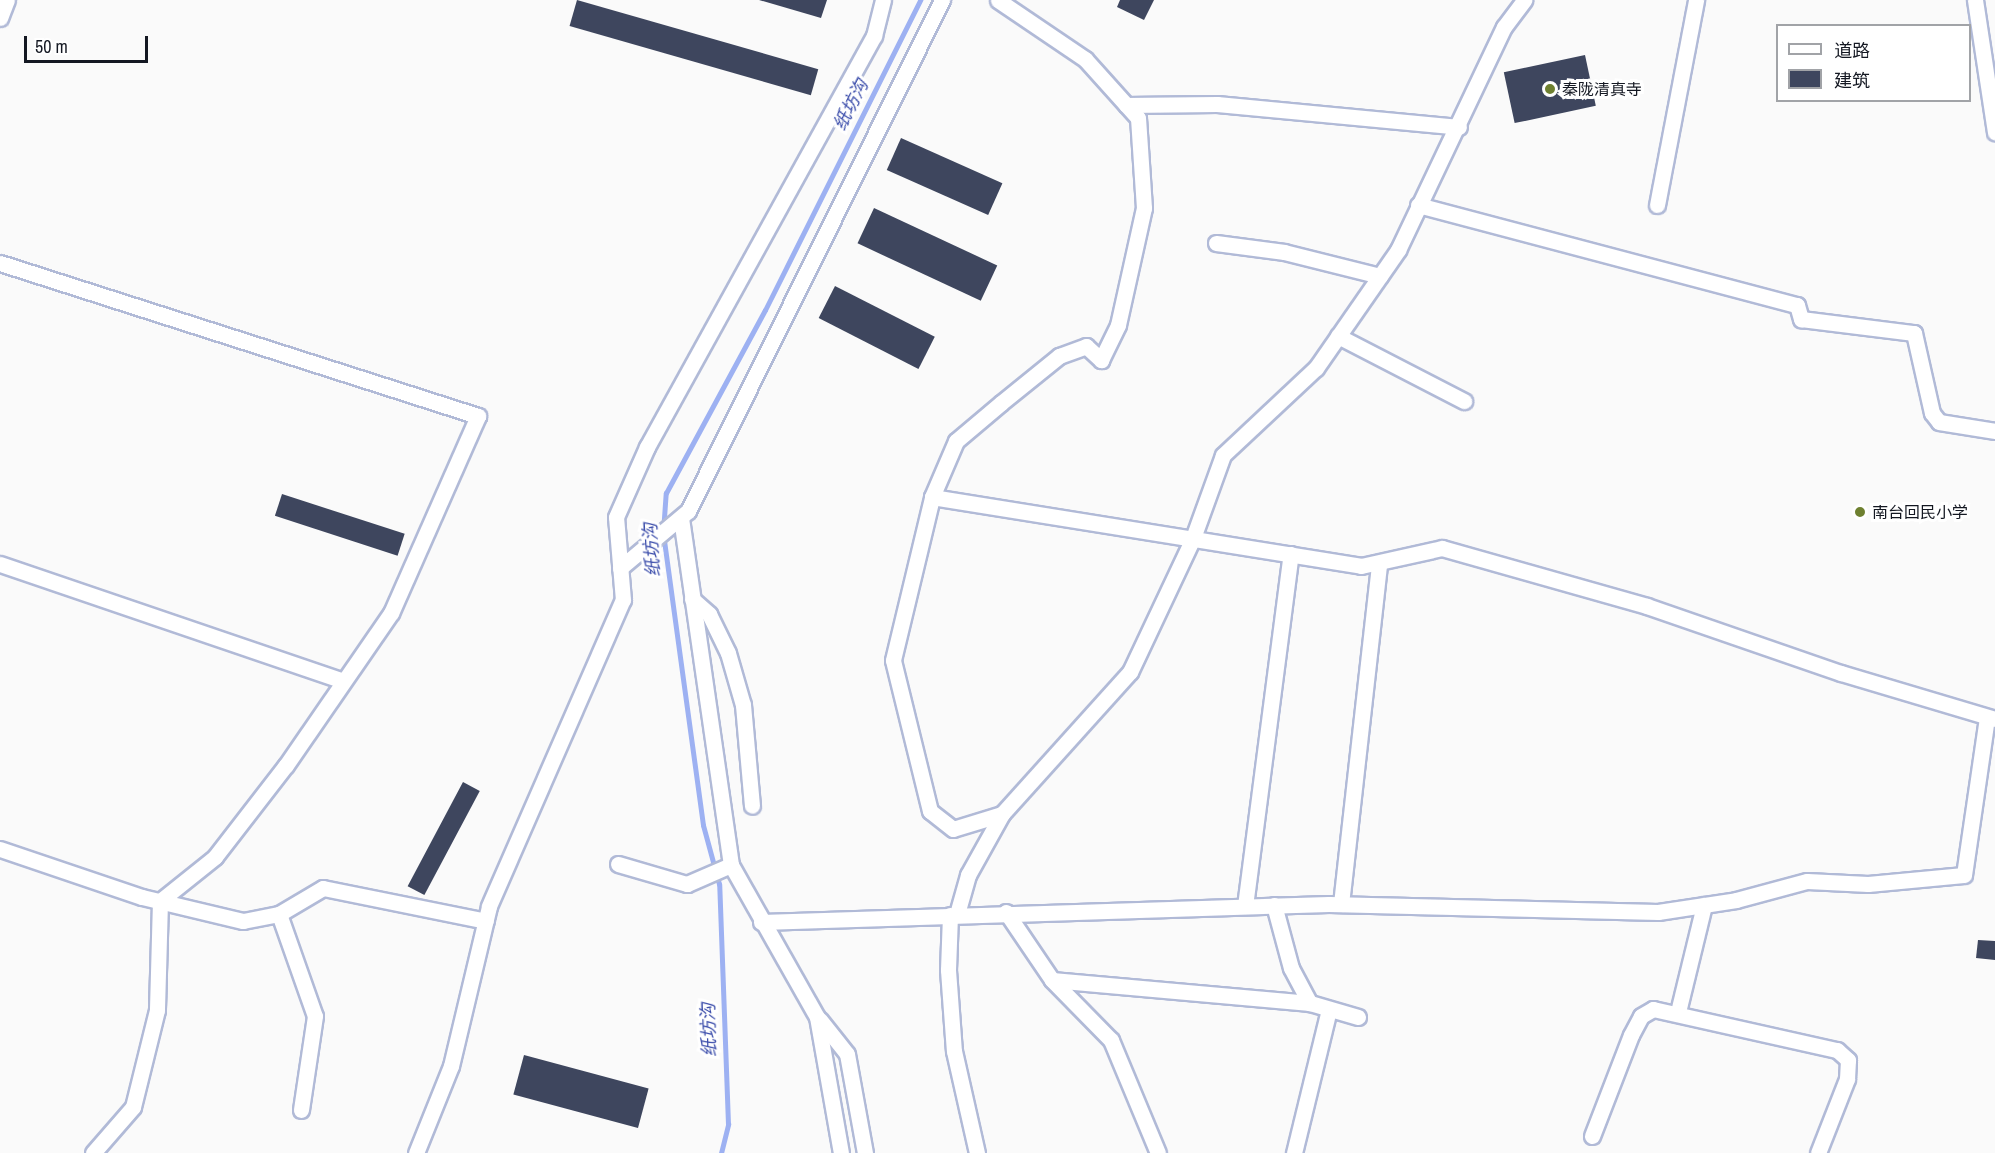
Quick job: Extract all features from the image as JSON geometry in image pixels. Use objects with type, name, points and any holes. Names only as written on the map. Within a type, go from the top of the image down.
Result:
[{"type":"street","points":[[0,18],[7,0]]},
{"type":"street","points":[[416,1153],[451,1066],[486,921],[623,600],[616,517],[647,447],[874,36],[882,0]]},
{"type":"street","points":[[620,568],[676,523],[942,0]]},
{"type":"street","points":[[998,0],[1085,59],[1138,118],[1144,208],[1118,325],[1101,360],[1086,346],[1059,356],[956,441],[932,497],[893,660],[930,811],[953,829],[1002,814]]},
{"type":"street","points":[[977,1153],[954,1051],[953,915],[969,875],[1002,814],[1130,672],[1193,538],[1223,455],[1316,368],[1398,250],[1418,204],[1460,127],[1504,27],[1524,0]]},
{"type":"street","points":[[1657,205],[1696,0]]},
{"type":"street","points":[[1975,0],[1995,133]]},
{"type":"street","points":[[1126,105],[1216,104],[1460,127]]},
{"type":"street","points":[[1418,204],[1797,305],[1801,319],[1914,333],[1932,413],[1939,422],[1995,431]]},
{"type":"street","points":[[1216,243],[1284,252],[1380,276]]},
{"type":"street","points":[[0,262],[478,416],[391,614],[215,857],[160,901],[157,1010],[133,1107],[93,1153]]},
{"type":"street","points":[[1338,336],[1464,401]]},
{"type":"street","points":[[761,922],[1006,912],[1341,904],[1658,912],[1807,881],[1868,884],[1964,875],[1991,719],[1647,606],[1442,548],[1426,549],[1379,564],[1361,566],[932,497]]},
{"type":"street","points":[[676,523],[693,599],[719,871],[761,922],[817,1017],[847,1054],[865,1153]]},
{"type":"street","points":[[1245,906],[1291,554]]},
{"type":"street","points":[[0,564],[343,681]]},
{"type":"street","points":[[1341,904],[1379,564]]},
{"type":"street","points":[[693,599],[709,614],[734,674],[743,705],[752,806]]},
{"type":"street","points":[[0,849],[160,901],[243,921],[279,914],[323,888],[486,921]]},
{"type":"street","points":[[618,864],[687,884],[719,871]]},
{"type":"street","points":[[1678,1012],[1704,904]]},
{"type":"street","points":[[1274,905],[1291,968],[1310,1003]]},
{"type":"street","points":[[1006,912],[1052,980],[1111,1040],[1158,1153]]},
{"type":"street","points":[[279,914],[315,1016],[301,1110]]},
{"type":"street","points":[[1052,980],[1310,1003],[1358,1017]]},
{"type":"street","points":[[1294,1153],[1329,1009]]},
{"type":"street","points":[[1592,1136],[1641,1016],[1653,1009],[1678,1012],[1837,1050],[1848,1060],[1847,1079],[1818,1153]]},
{"type":"street","points":[[817,1017],[841,1153]]},
{"type":"building","points":[[577,0],[818,69],[811,95],[570,26]]},
{"type":"building","points":[[759,0],[827,0],[821,18]]},
{"type":"building","points":[[1120,0],[1154,0],[1144,20],[1117,7]]},
{"type":"building","name":"秦陇清真寺","points":[[1585,55],[1596,106],[1515,123],[1504,72]]},
{"type":"building","points":[[901,138],[1002,183],[988,215],[887,170]]},
{"type":"building","points":[[874,208],[997,265],[981,301],[858,243]]},
{"type":"building","points":[[835,286],[935,337],[918,369],[819,318]]},
{"type":"building","points":[[282,494],[405,534],[398,556],[275,516]]},
{"type":"building","points":[[463,782],[480,791],[424,895],[408,886]]},
{"type":"building","points":[[1978,940],[1995,941],[1995,960],[1976,958]]},
{"type":"building","points":[[524,1055],[649,1088],[638,1128],[513,1095]]},
{"type":"waterway","name":"纸坊沟","points":[[721,1153],[728,1124],[719,884],[703,825],[663,532],[666,493],[765,310],[920,0]]},
{"type":"place","name":"秦陇清真寺","points":[[1550,89]]},
{"type":"place","name":"南台回民小学","points":[[1860,512]]}]
